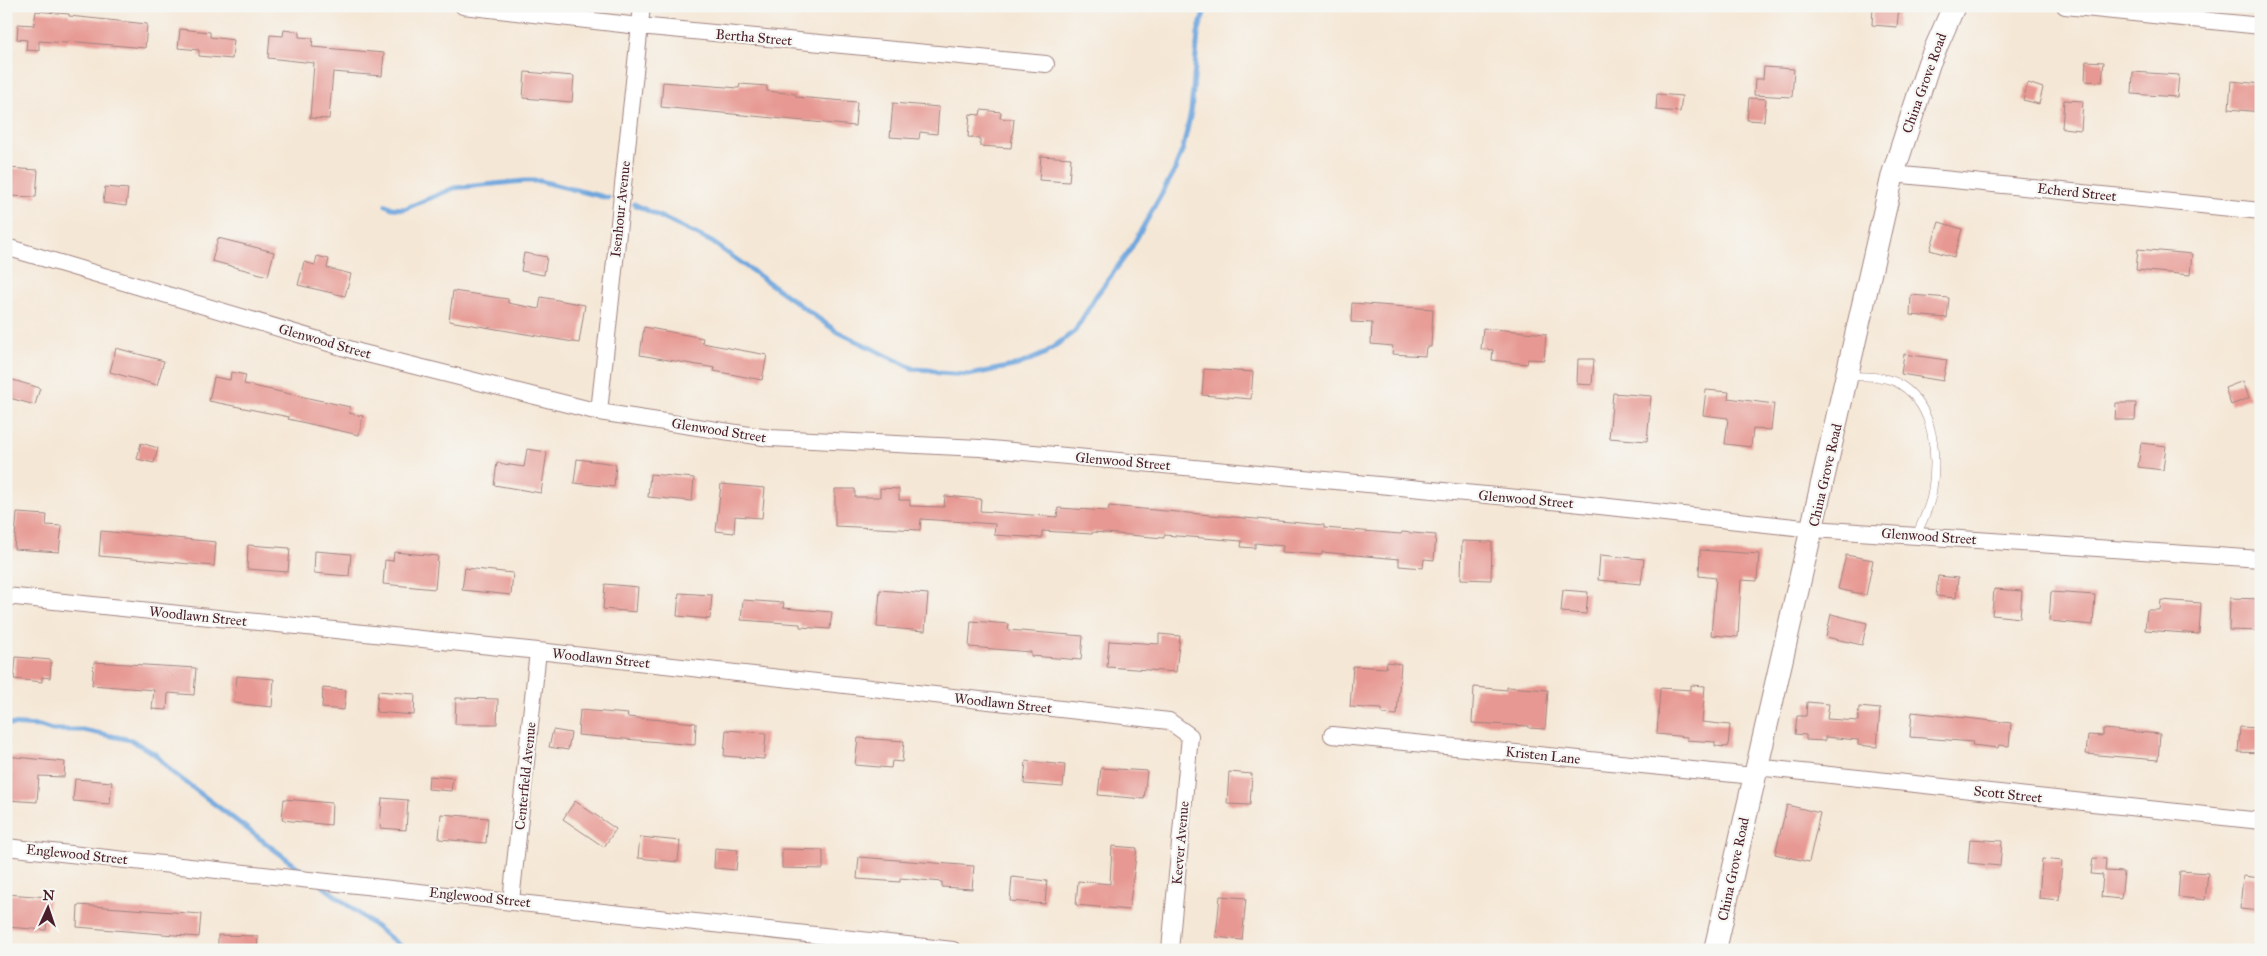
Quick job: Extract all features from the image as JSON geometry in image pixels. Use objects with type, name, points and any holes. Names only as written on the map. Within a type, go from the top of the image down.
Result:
[{"type":"street","name":"Bertha Street","points":[[463,6],[640,26],[1046,64]]},
{"type":"street","name":"Isenhour Avenue","points":[[599,412],[642,6]]},
{"type":"street","name":"China Grove Road","points":[[1715,950],[1893,174],[1929,63],[1954,6]]},
{"type":"street","points":[[2065,6],[2261,26]]},
{"type":"street","name":"Echerd Street","points":[[1893,174],[2261,211]]},
{"type":"street","name":"Glenwood Street","points":[[6,248],[359,352],[599,412],[770,438],[980,448],[1572,503],[1813,529],[2261,559]]},
{"type":"street","name":"Woodlawn Street","points":[[6,596],[538,651],[1169,721],[1190,736]]},
{"type":"street","name":"Centerfield Avenue","points":[[511,901],[538,651]]},
{"type":"street","name":"Kristen Lane","points":[[1332,735],[1755,771]]},
{"type":"street","name":"Keever Avenue","points":[[1170,950],[1190,736]]},
{"type":"street","name":"Scott Street","points":[[1755,771],[2261,821]]},
{"type":"street","name":"Englewood Street","points":[[6,847],[953,950]]},
{"type":"lane","points":[[1847,376],[1881,378],[1901,385],[1915,398],[1928,419],[1932,435],[1934,472],[1932,494],[1916,536]]},
{"type":"building","points":[[1873,6],[1899,6],[1897,27],[1872,25]]},
{"type":"building","points":[[36,11],[147,24],[145,48],[67,41],[67,43],[39,41],[39,51],[26,50],[27,40],[17,39],[18,24],[34,25]]},
{"type":"building","points":[[180,29],[210,32],[210,37],[234,40],[232,59],[199,56],[199,50],[178,48]]},
{"type":"building","points":[[284,30],[299,32],[299,37],[313,38],[312,47],[384,53],[382,76],[333,72],[329,119],[310,118],[314,63],[268,58],[270,35],[283,36]]},
{"type":"building","points":[[2086,61],[2104,62],[2102,82],[2085,81]]},
{"type":"building","points":[[1764,67],[1794,69],[1792,97],[1754,95],[1755,79],[1763,79]]},
{"type":"building","points":[[525,72],[574,76],[572,102],[523,98]]},
{"type":"building","points":[[2133,72],[2179,75],[2177,97],[2132,94]]},
{"type":"building","points":[[2231,81],[2261,84],[2261,112],[2229,109]]},
{"type":"building","points":[[663,82],[739,88],[740,84],[767,86],[767,91],[796,94],[796,97],[857,102],[855,126],[661,107]]},
{"type":"building","points":[[2028,83],[2043,88],[2039,104],[2023,100]]},
{"type":"building","points":[[1657,94],[1682,96],[1680,112],[1656,110]]},
{"type":"building","points":[[1749,98],[1766,99],[1764,121],[1747,120]]},
{"type":"building","points":[[2064,100],[2083,101],[2081,130],[2062,128]]},
{"type":"building","points":[[893,103],[939,107],[937,134],[920,132],[919,139],[890,137]]},
{"type":"building","points":[[981,110],[1001,112],[1000,118],[1014,119],[1011,148],[980,146],[980,138],[968,137],[970,114],[980,115]]},
{"type":"building","points":[[1041,156],[1071,158],[1069,182],[1039,180]]},
{"type":"building","points":[[6,168],[38,170],[36,197],[6,196]]},
{"type":"building","points":[[105,187],[128,189],[126,206],[103,203]]},
{"type":"building","points":[[1939,222],[1962,229],[1954,257],[1930,250]]},
{"type":"building","points":[[218,238],[274,252],[268,276],[212,261]]},
{"type":"building","points":[[2138,249],[2192,254],[2190,275],[2136,270]]},
{"type":"building","points":[[524,253],[547,257],[544,275],[521,271]]},
{"type":"building","points":[[317,256],[329,259],[327,268],[351,274],[345,296],[298,285],[304,262],[315,265]]},
{"type":"building","points":[[453,291],[508,299],[508,303],[539,309],[541,297],[585,305],[579,343],[449,321]]},
{"type":"building","points":[[1911,295],[1949,298],[1947,318],[1910,315]]},
{"type":"building","points":[[1352,303],[1433,309],[1431,347],[1426,347],[1425,356],[1392,354],[1393,346],[1371,344],[1372,323],[1351,322]]},
{"type":"building","points":[[644,327],[703,338],[702,343],[767,355],[762,380],[714,371],[715,368],[640,355]]},
{"type":"building","points":[[1483,328],[1546,334],[1544,360],[1528,359],[1527,364],[1492,360],[1493,350],[1481,349]]},
{"type":"building","points":[[116,348],[164,361],[157,385],[110,372]]},
{"type":"building","points":[[1904,354],[1947,360],[1943,381],[1901,374]]},
{"type":"building","points":[[1578,359],[1594,359],[1592,385],[1577,384]]},
{"type":"building","points":[[1204,369],[1253,372],[1251,399],[1202,395]]},
{"type":"building","points":[[231,372],[246,375],[244,384],[350,407],[349,413],[363,416],[359,435],[288,419],[289,417],[209,401],[214,377],[230,380]]},
{"type":"building","points":[[6,378],[40,388],[35,405],[6,397]]},
{"type":"building","points":[[2243,381],[2249,398],[2231,405],[2225,388]]},
{"type":"building","points":[[1706,390],[1729,392],[1728,398],[1774,404],[1771,430],[1753,429],[1751,447],[1725,444],[1728,418],[1703,415]]},
{"type":"building","points":[[1613,393],[1651,396],[1647,441],[1609,438]]},
{"type":"building","points":[[2116,403],[2136,403],[2135,420],[2115,420]]},
{"type":"building","points":[[141,443],[158,448],[154,463],[137,459]]},
{"type":"building","points":[[2141,443],[2166,446],[2163,470],[2138,467]]},
{"type":"building","points":[[527,449],[547,452],[541,493],[494,485],[497,463],[524,467]]},
{"type":"building","points":[[577,459],[616,464],[614,487],[574,483]]},
{"type":"building","points":[[650,474],[694,478],[692,501],[648,497]]},
{"type":"building","points":[[721,484],[765,488],[762,518],[735,516],[734,533],[716,531]]},
{"type":"building","points":[[880,488],[899,489],[899,500],[910,500],[910,506],[944,507],[945,496],[981,499],[980,511],[1057,517],[1058,508],[1108,511],[1109,506],[1324,525],[1324,528],[1436,535],[1434,560],[1424,559],[1423,568],[1399,566],[1399,559],[1322,552],[1322,555],[1282,552],[1283,546],[1255,543],[1255,548],[1241,547],[1242,541],[1164,535],[1164,538],[1093,532],[1092,534],[1042,531],[1042,538],[994,535],[995,524],[921,519],[920,530],[835,526],[835,489],[855,489],[855,497],[880,497]]},
{"type":"building","points":[[17,513],[47,515],[46,525],[62,526],[59,552],[14,549]]},
{"type":"building","points":[[101,531],[216,542],[214,566],[99,556]]},
{"type":"building","points":[[1462,541],[1492,542],[1491,580],[1461,579]]},
{"type":"building","points":[[248,545],[290,548],[288,572],[247,569]]},
{"type":"building","points":[[1700,550],[1759,554],[1757,581],[1741,580],[1738,637],[1711,635],[1716,578],[1699,576]]},
{"type":"building","points":[[315,551],[351,554],[349,576],[314,573]]},
{"type":"building","points":[[394,552],[438,556],[435,589],[383,584],[385,560],[393,561]]},
{"type":"building","points":[[1600,555],[1644,559],[1641,584],[1598,580]]},
{"type":"building","points":[[1846,555],[1873,560],[1866,595],[1838,589]]},
{"type":"building","points":[[465,568],[513,573],[511,595],[462,590]]},
{"type":"building","points":[[1938,576],[1958,578],[1956,598],[1936,596]]},
{"type":"building","points":[[605,584],[638,587],[636,612],[603,609]]},
{"type":"building","points":[[1994,589],[2022,591],[2020,618],[1992,615]]},
{"type":"building","points":[[880,590],[928,594],[925,631],[877,627]]},
{"type":"building","points":[[1563,590],[1588,592],[1586,614],[1561,612]]},
{"type":"building","points":[[2051,592],[2095,595],[2093,625],[2049,621]]},
{"type":"building","points":[[679,593],[712,595],[710,619],[677,616]]},
{"type":"building","points":[[2230,598],[2261,599],[2261,631],[2229,630]]},
{"type":"building","points":[[743,600],[784,603],[783,608],[832,612],[830,629],[800,627],[800,624],[741,620]]},
{"type":"building","points":[[2161,600],[2201,603],[2199,634],[2145,630],[2147,610],[2160,610]]},
{"type":"building","points":[[1831,614],[1867,623],[1862,645],[1826,637]]},
{"type":"building","points":[[971,621],[1009,624],[1008,630],[1083,636],[1081,660],[1031,656],[1031,652],[969,647]]},
{"type":"building","points":[[1159,634],[1180,636],[1176,672],[1107,667],[1109,641],[1159,644]]},
{"type":"building","points":[[16,657],[51,660],[50,678],[42,677],[42,682],[14,679]]},
{"type":"building","points":[[94,662],[196,668],[194,695],[168,693],[167,710],[152,709],[154,690],[92,685]]},
{"type":"building","points":[[1387,662],[1401,664],[1397,715],[1382,714],[1382,709],[1350,707],[1353,666],[1386,668]]},
{"type":"building","points":[[237,676],[274,679],[272,707],[234,703]]},
{"type":"building","points":[[1691,685],[1705,686],[1702,722],[1730,725],[1728,747],[1715,746],[1715,742],[1687,740],[1687,737],[1657,734],[1660,688],[1691,690]]},
{"type":"building","points":[[1474,687],[1507,690],[1507,687],[1548,690],[1545,729],[1529,728],[1529,726],[1472,723]]},
{"type":"building","points":[[323,688],[346,690],[344,710],[322,708]]},
{"type":"building","points":[[378,691],[415,694],[414,715],[376,712]]},
{"type":"building","points":[[456,698],[498,699],[497,724],[455,724]]},
{"type":"building","points":[[1807,702],[1829,704],[1827,719],[1858,721],[1859,707],[1880,709],[1877,747],[1858,745],[1858,740],[1825,737],[1825,741],[1806,740],[1806,735],[1795,734],[1797,716],[1806,716]]},
{"type":"building","points":[[580,710],[628,714],[627,717],[696,723],[695,745],[578,735]]},
{"type":"building","points":[[1912,712],[2011,723],[2009,746],[1999,745],[1998,748],[1972,745],[1973,742],[1910,737]]},
{"type":"building","points":[[2240,727],[2261,728],[2261,753],[2238,752]]},
{"type":"building","points":[[2103,729],[2160,734],[2158,760],[2086,754],[2088,735],[2103,736]]},
{"type":"building","points":[[553,730],[571,733],[568,750],[549,747]]},
{"type":"building","points":[[726,730],[766,733],[764,759],[724,756]]},
{"type":"building","points":[[858,738],[904,741],[902,762],[892,761],[891,768],[855,765]]},
{"type":"building","points":[[6,756],[65,762],[64,777],[39,776],[37,802],[6,800]]},
{"type":"building","points":[[1026,761],[1065,765],[1063,787],[1024,784]]},
{"type":"building","points":[[1101,768],[1147,771],[1144,799],[1098,795]]},
{"type":"building","points":[[1229,772],[1252,774],[1250,805],[1227,804]]},
{"type":"building","points":[[429,776],[453,778],[451,791],[428,789]]},
{"type":"building","points":[[75,779],[112,782],[110,804],[73,801]]},
{"type":"building","points":[[382,798],[408,800],[406,830],[380,828]]},
{"type":"building","points":[[284,799],[332,803],[331,825],[282,820]]},
{"type":"building","points":[[575,801],[616,829],[604,847],[563,819]]},
{"type":"building","points":[[1787,805],[1820,813],[1809,862],[1775,854]]},
{"type":"building","points":[[441,814],[488,818],[486,843],[439,839]]},
{"type":"building","points":[[640,837],[680,841],[678,862],[638,858]]},
{"type":"building","points":[[1970,839],[2002,841],[2000,866],[1968,863]]},
{"type":"building","points":[[1112,846],[1137,848],[1129,910],[1076,905],[1078,881],[1110,884]]},
{"type":"building","points":[[715,848],[738,850],[736,870],[714,868]]},
{"type":"building","points":[[782,849],[823,850],[823,869],[782,868]]},
{"type":"building","points":[[859,857],[974,866],[972,889],[942,887],[942,882],[900,878],[900,882],[857,879]]},
{"type":"building","points":[[2093,858],[2106,859],[2105,871],[2124,872],[2121,899],[2101,897],[2103,875],[2091,874]]},
{"type":"building","points":[[2042,859],[2062,861],[2059,900],[2039,898]]},
{"type":"building","points":[[2180,871],[2208,873],[2205,900],[2178,897]]},
{"type":"building","points":[[2243,876],[2261,878],[2260,911],[2240,909]]},
{"type":"building","points":[[1012,877],[1047,881],[1045,904],[1010,901]]},
{"type":"building","points":[[6,894],[49,897],[46,930],[6,927]]},
{"type":"building","points":[[1220,896],[1246,898],[1242,940],[1216,937]]},
{"type":"building","points":[[78,905],[201,914],[199,937],[77,927]]},
{"type":"building","points":[[218,935],[258,936],[257,950],[218,950]]},
{"type":"waterway","points":[[634,204],[712,242],[836,331],[914,369],[969,375],[1018,365],[1044,354],[1075,331],[1096,296],[1130,250],[1174,172],[1183,148],[1191,112],[1198,33],[1206,6]]},
{"type":"waterway","points":[[386,205],[392,208],[404,209],[454,188],[524,181],[540,181],[608,198]]},
{"type":"waterway","points":[[6,724],[40,726],[52,730],[83,730],[131,740],[155,754],[172,772],[308,875]]},
{"type":"waterway","points":[[323,886],[406,950]]}]
